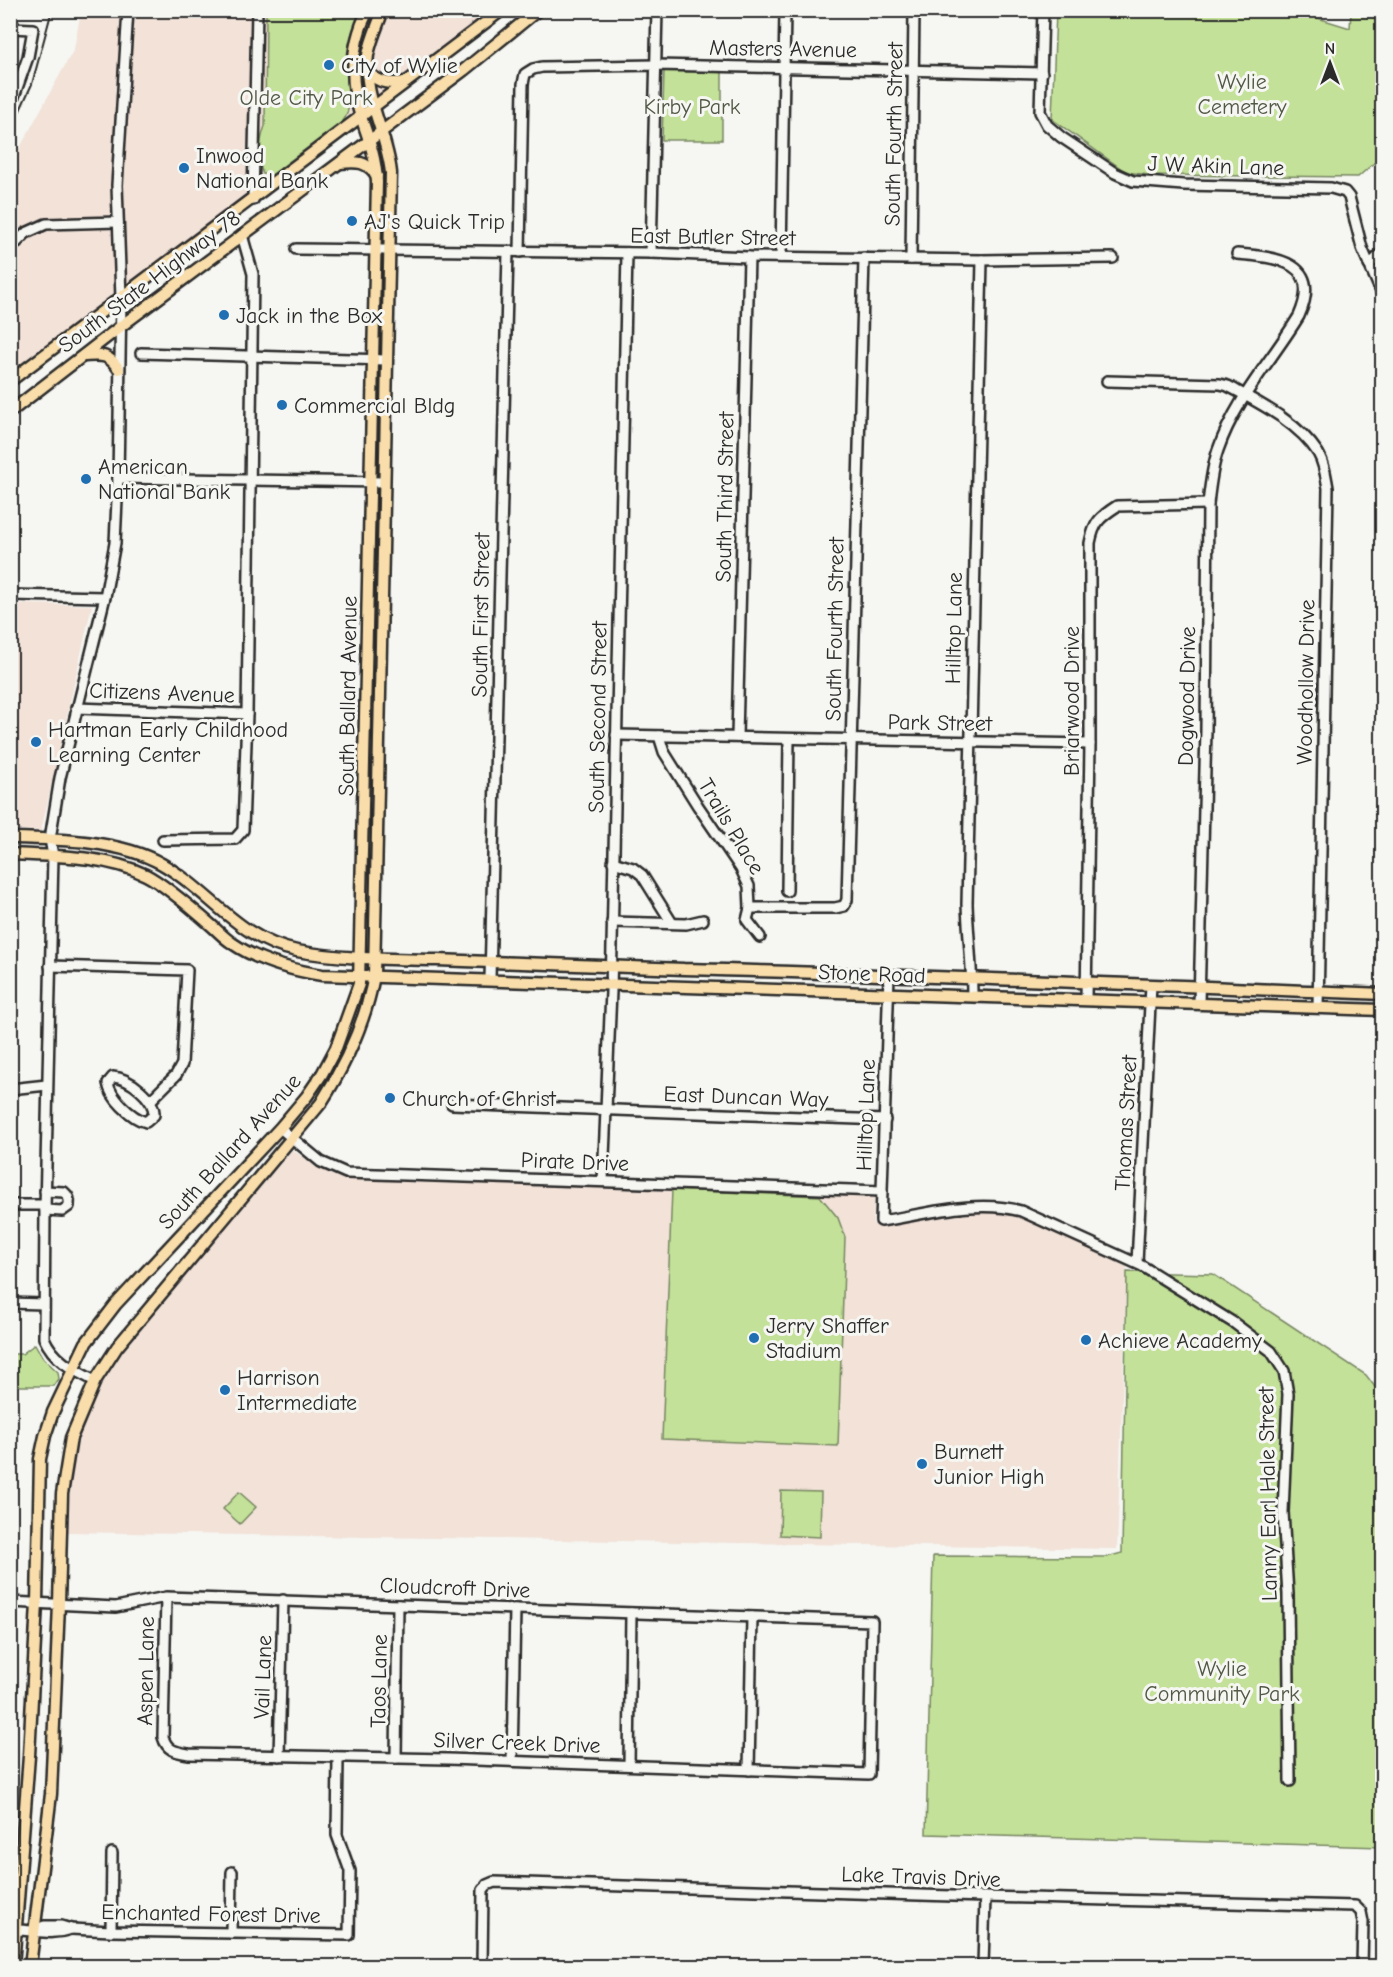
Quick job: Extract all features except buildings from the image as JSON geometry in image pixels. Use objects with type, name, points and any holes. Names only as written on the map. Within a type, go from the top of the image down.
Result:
[{"type":"main road","name":"South Ballard Avenue","points":[[30,1966],[51,1794],[62,1494],[71,1438],[96,1381],[117,1347],[321,1103],[342,1067],[362,1022],[374,976],[368,957],[367,680],[377,176],[370,141],[361,118],[354,87],[353,64],[357,39],[368,10]]},
{"type":"main road","name":"South Ballard Avenue","points":[[13,1966],[29,1756],[37,1603],[40,1460],[53,1412],[86,1343],[117,1304],[307,1096],[336,1048],[368,957],[381,680],[391,173],[388,153],[374,108],[368,72],[370,44],[383,10]]},
{"type":"main road","name":"South State Highway 78","points":[[10,381],[502,10]]},
{"type":"main road","name":"South State Highway 78","points":[[10,412],[464,70],[538,10]]},
{"type":"main road","points":[[368,72],[373,78],[387,83],[406,82]]},
{"type":"main road","points":[[340,163],[352,161],[363,163],[377,176]]},
{"type":"main road","points":[[83,356],[106,356],[119,369]]},
{"type":"main road","points":[[367,680],[381,680]]},
{"type":"main road","name":"Stone Road","points":[[10,838],[84,842],[122,848],[162,863],[238,924],[267,943],[297,951],[368,957],[490,962],[1383,994]]},
{"type":"main road","name":"Stone Road","points":[[10,854],[80,858],[117,864],[147,875],[231,943],[266,961],[307,973],[1383,1010]]},
{"type":"street","points":[[96,1381],[61,1363],[44,1338],[53,856],[50,839],[76,708],[105,597],[115,543],[121,298],[118,169],[128,10]]},
{"type":"street","points":[[253,200],[257,10]]},
{"type":"street","points":[[651,253],[657,10]]},
{"type":"street","points":[[780,257],[785,10]]},
{"type":"street","name":"South Fourth Street","points":[[911,259],[914,10]]},
{"type":"street","points":[[1042,73],[1043,10]]},
{"type":"street","points":[[10,28],[33,29],[28,57],[10,108]]},
{"type":"street","name":"Masters Avenue","points":[[520,252],[523,84],[525,74],[533,69],[656,64],[784,69],[1042,73]]},
{"type":"street","name":"J W Akin Lane","points":[[1042,73],[1040,112],[1047,125],[1061,137],[1124,177],[1152,183],[1331,188],[1345,192],[1362,248],[1383,294]]},
{"type":"street","points":[[10,249],[32,229],[46,224],[118,222]]},
{"type":"street","points":[[163,840],[235,839],[243,830],[247,714],[252,274],[242,235]]},
{"type":"street","name":"East Butler Street","points":[[296,249],[982,260],[1113,258]]},
{"type":"street","name":"South First Street","points":[[490,979],[508,252]]},
{"type":"street","name":"South Second Street","points":[[603,1181],[611,983],[627,253]]},
{"type":"street","points":[[1369,265],[1383,253]]},
{"type":"street","name":"Dogwood Drive","points":[[1199,1004],[1206,730],[1208,504],[1211,477],[1218,450],[1245,395],[1299,316],[1305,289],[1303,280],[1293,265],[1272,257],[1237,254]]},
{"type":"street","name":"South Third Street","points":[[737,737],[749,257]]},
{"type":"street","name":"South Fourth Street","points":[[750,908],[844,906],[847,900],[864,258]]},
{"type":"street","name":"Hilltop Lane","points":[[972,996],[966,904],[982,260]]},
{"type":"street","points":[[141,353],[386,360]]},
{"type":"street","name":"Woodhollow Drive","points":[[1107,381],[1220,384],[1245,395],[1292,425],[1306,437],[1318,454],[1324,468],[1328,488],[1318,1008]]},
{"type":"street","points":[[118,478],[384,482]]},
{"type":"street","name":"Briarwood Drive","points":[[1086,1000],[1090,543],[1092,529],[1106,513],[1117,506],[1208,504]]},
{"type":"street","points":[[10,596],[105,597]]},
{"type":"street","name":"Citizens Avenue","points":[[76,708],[247,714]]},
{"type":"street","name":"Park Street","points":[[616,735],[1090,744]]},
{"type":"street","name":"Trails Place","points":[[659,736],[664,752],[741,869],[749,886],[750,908],[747,920],[760,937]]},
{"type":"street","points":[[787,891],[789,739]]},
{"type":"street","points":[[613,862],[633,868],[642,875],[672,923]]},
{"type":"street","points":[[612,922],[686,924],[704,920]]},
{"type":"street","points":[[50,966],[187,970],[182,1064],[176,1075],[150,1101]]},
{"type":"street","name":"Hilltop Lane","points":[[881,1221],[890,975]]},
{"type":"street","name":"Thomas Street","points":[[1137,1263],[1151,985]]},
{"type":"street","points":[[113,1077],[122,1078],[150,1101],[154,1115],[146,1122],[137,1119],[109,1091],[108,1083],[113,1077]]},
{"type":"street","points":[[10,1089],[47,1085]]},
{"type":"street","name":"East Duncan Way","points":[[452,1104],[885,1120]]},
{"type":"street","name":"Pirate Drive","points":[[280,1128],[321,1162],[346,1173],[882,1191]]},
{"type":"street","points":[[10,1205],[62,1210],[69,1206],[70,1202],[64,1192],[45,1191]]},
{"type":"street","name":"Lanny Earl Hale Street","points":[[881,1221],[966,1207],[1002,1206],[1021,1211],[1137,1263],[1234,1323],[1271,1351],[1284,1371],[1288,1394],[1283,1512],[1288,1594],[1290,1781]]},
{"type":"street","points":[[10,1304],[43,1304]]},
{"type":"street","name":"Cloudcroft Drive","points":[[10,1602],[116,1607],[166,1597],[872,1621],[869,1774]]},
{"type":"street","name":"Aspen Lane","points":[[166,1597],[163,1737],[166,1746]]},
{"type":"street","name":"Vail Lane","points":[[279,1756],[283,1600]]},
{"type":"street","name":"Taos Lane","points":[[396,1758],[398,1605]]},
{"type":"street","points":[[512,1761],[515,1609]]},
{"type":"street","points":[[629,1765],[631,1612]]},
{"type":"street","points":[[749,1770],[752,1617]]},
{"type":"street","name":"Silver Creek Drive","points":[[166,1746],[174,1752],[189,1754],[512,1761],[869,1774]]},
{"type":"street","name":"Enchanted Forest Drive","points":[[15,1930],[35,1930],[42,1934],[58,1934],[71,1929],[349,1935],[350,1871],[337,1835],[338,1758]]},
{"type":"street","points":[[111,1931],[112,1853]]},
{"type":"street","points":[[231,1933],[232,1872]]},
{"type":"street","name":"Lake Travis Drive","points":[[482,1966],[483,1896],[487,1885],[494,1882],[985,1898],[1355,1906],[1362,1912],[1364,1922],[1362,1966]]},
{"type":"street","points":[[983,1966],[985,1898]]},
{"type":"shaded area","points":[[81,11],[489,11],[11,377],[11,164],[74,49]]},
{"type":"shaded area","name":"Hartman Early Childhood Learning Center","points":[[11,604],[92,605],[41,831],[11,830]]},
{"type":"shaded area","points":[[292,1150],[332,1175],[362,1180],[874,1197],[873,1224],[891,1224],[984,1212],[1017,1213],[1127,1262],[1117,1549],[67,1532],[71,1472],[76,1449],[84,1423],[107,1371],[129,1338]]},
{"type":"green space","name":"Olde City Park","points":[[266,11],[361,11],[352,33],[347,56],[349,107],[347,114],[343,121],[270,176],[263,174],[260,157],[265,126]]},
{"type":"green space","name":"Wylie Cemetery","points":[[1056,11],[1244,11],[1305,14],[1350,28],[1351,12],[1382,20],[1382,156],[1358,177],[1149,175],[1126,172],[1052,119]]},
{"type":"green space","name":"Kirby Park","points":[[664,71],[722,72],[722,140],[662,140]]},
{"type":"green space","name":"Jerry Shaffer Stadium","points":[[672,1190],[820,1196],[838,1218],[845,1237],[838,1446],[662,1439]]},
{"type":"green space","name":"Wylie Community Park","points":[[1127,1272],[1213,1274],[1366,1375],[1382,1396],[1382,1847],[926,1834],[933,1556],[1107,1557],[1122,1553]]},
{"type":"green space","points":[[35,1344],[43,1358],[58,1372],[59,1379],[54,1386],[11,1386],[11,1354],[22,1354]]},
{"type":"green space","points":[[781,1491],[821,1492],[820,1537],[780,1535]]},
{"type":"green space","points":[[239,1492],[256,1507],[240,1524],[223,1509]]},
{"type":"railway","points":[[10,132],[32,84],[52,10]]},
{"type":"place","name":"City of Wylie","points":[[329,65]]},
{"type":"place","name":"Inwood National Bank","points":[[184,168]]},
{"type":"place","name":"AJ's Quick Trip","points":[[352,221]]},
{"type":"place","name":"Jack in the Box","points":[[224,315]]},
{"type":"place","name":"Commercial Bldg","points":[[282,405]]},
{"type":"place","name":"American National Bank","points":[[86,479]]},
{"type":"place","name":"Hartman Early Childhood Learning Center","points":[[36,742]]},
{"type":"place","name":"Church of Christ","points":[[390,1098]]},
{"type":"place","name":"Jerry Shaffer Stadium","points":[[754,1338]]},
{"type":"place","name":"Achieve Academy","points":[[1086,1340]]},
{"type":"place","name":"Harrison Intermediate","points":[[225,1390]]},
{"type":"place","name":"Burnett Junior High","points":[[922,1464]]}]
